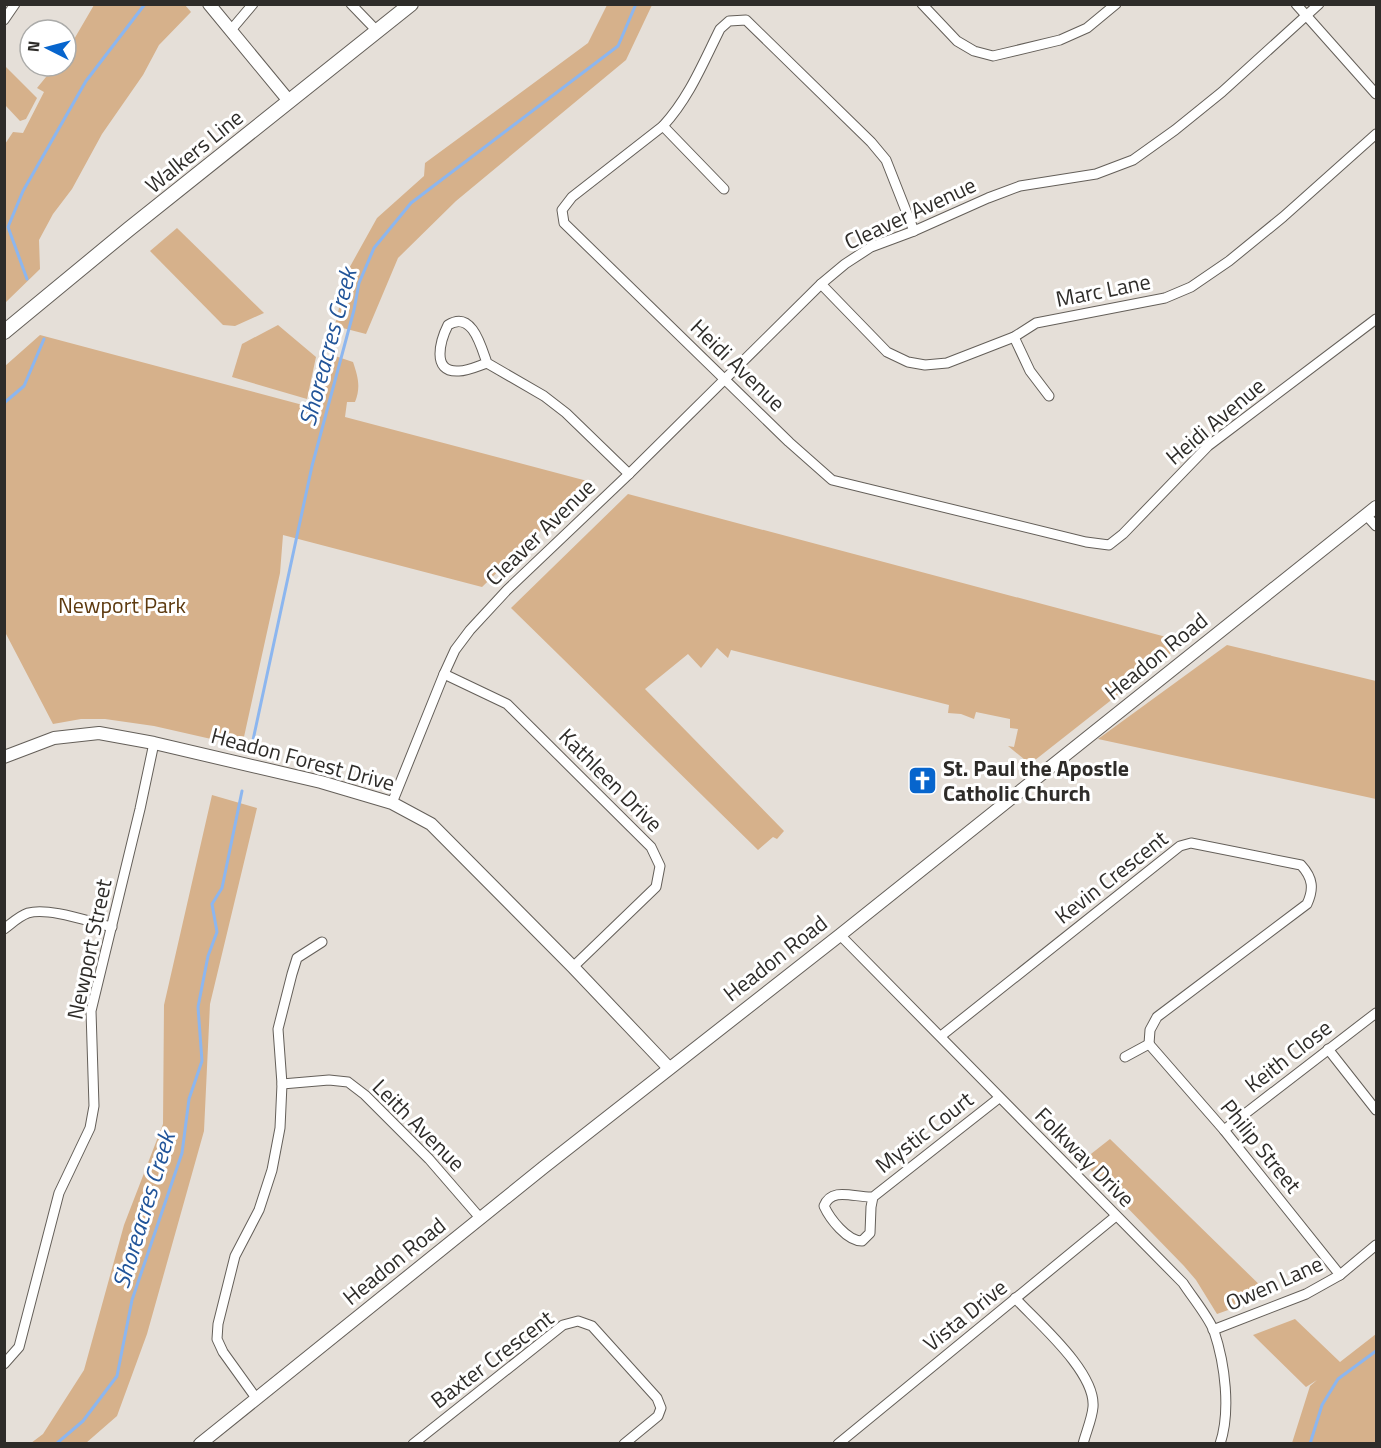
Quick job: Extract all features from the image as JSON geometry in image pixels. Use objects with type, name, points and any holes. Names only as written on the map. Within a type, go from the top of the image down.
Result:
[{"type":"main road","name":"Walkers Line","points":[[4,332],[411,4]]},
{"type":"street","points":[[4,20],[15,4]]},
{"type":"street","points":[[209,4],[289,101]]},
{"type":"street","points":[[231,30],[253,4]]},
{"type":"street","points":[[351,4],[378,32]]},
{"type":"street","points":[[922,4],[957,41],[974,51],[993,56],[1060,40],[1088,28],[1116,4]]},
{"type":"street","points":[[1296,4],[1377,94]]},
{"type":"street","name":"Cleaver Avenue","points":[[392,803],[455,650],[489,608],[726,380],[821,284],[845,264],[871,247],[1020,186],[1096,174],[1133,160],[1222,92],[1319,4]]},
{"type":"street","name":"Heidi Avenue","points":[[914,231],[886,160],[871,142],[746,20],[729,21],[720,29],[688,92],[663,126],[572,197],[562,210],[564,224],[789,442],[832,480],[1086,542],[1109,545],[1123,534],[1208,446],[1377,319]]},
{"type":"street","points":[[663,126],[724,189]]},
{"type":"street","name":"Marc Lane","points":[[821,284],[887,352],[908,362],[926,365],[947,363],[1014,337],[1036,323],[1165,298],[1191,287],[1229,261],[1283,217],[1377,134]]},
{"type":"street","points":[[487,363],[456,372],[447,368],[441,361],[439,353],[448,325],[456,320],[464,321],[472,327],[487,363],[544,396],[566,413],[629,474]]},
{"type":"street","points":[[1014,337],[1030,371],[1049,396]]},
{"type":"street","name":"Headon Road","points":[[200,1443],[1377,507]]},
{"type":"street","points":[[1366,515],[1377,526]]},
{"type":"street","name":"Kathleen Drive","points":[[444,674],[507,704],[651,847],[660,866],[656,887],[573,967]]},
{"type":"street","name":"Headon Forest Drive","points":[[4,757],[54,738],[99,733],[153,742],[331,785],[392,803],[431,824],[573,967],[669,1068]]},
{"type":"street","name":"Newport Street","points":[[4,1364],[19,1347],[59,1193],[90,1128],[94,1106],[91,1011],[153,742]]},
{"type":"street","name":"Kevin Crescent","points":[[941,1036],[1180,846],[1191,843],[1302,865],[1310,874],[1312,892],[1306,904],[1157,1017],[1149,1030],[1149,1044]]},
{"type":"street","points":[[4,930],[28,913],[45,911],[112,927]]},
{"type":"street","name":"Folkway Drive","points":[[840,935],[1183,1283],[1213,1330],[1226,1384],[1224,1431],[1220,1443]]},
{"type":"street","points":[[256,1398],[223,1352],[217,1339],[217,1332],[236,1256],[259,1210],[272,1170],[280,1128],[282,1084],[278,1029],[291,974],[297,958],[322,942]]},
{"type":"street","name":"Keith Close","points":[[1224,1130],[1377,1012]]},
{"type":"street","points":[[1125,1057],[1149,1044]]},
{"type":"street","name":"Philip Street","points":[[1149,1044],[1224,1130],[1340,1275]]},
{"type":"street","points":[[1328,1049],[1377,1110]]},
{"type":"street","name":"Leith Avenue","points":[[282,1084],[329,1080],[348,1083],[365,1095],[429,1159],[481,1219]]},
{"type":"street","name":"Mystic Court","points":[[873,1197],[833,1194],[827,1198],[824,1206],[828,1214],[849,1237],[862,1241],[870,1233],[873,1197],[999,1098]]},
{"type":"street","name":"Vista Drive","points":[[838,1443],[1116,1216]]},
{"type":"street","name":"Owen Lane","points":[[1213,1330],[1306,1294],[1340,1275],[1377,1245]]},
{"type":"street","points":[[1015,1298],[1078,1366],[1090,1387],[1093,1407],[1083,1443]]},
{"type":"street","name":"Baxter Crescent","points":[[413,1443],[563,1325],[578,1321],[592,1326],[657,1398],[661,1408],[658,1416],[631,1442]]},
{"type":"green space","points":[[94,5],[185,5],[191,12],[159,45],[143,75],[102,134],[72,189],[53,214],[39,240],[40,269],[5,303],[5,144],[13,132],[23,133],[44,92],[37,88],[45,78],[78,78],[78,32]]},
{"type":"green space","points":[[607,5],[652,5],[626,60],[456,201],[398,258],[366,334],[335,326],[347,272],[377,218],[424,176],[425,163],[588,43]]},
{"type":"green space","points":[[4,65],[37,98],[26,119],[20,121],[5,105]]},
{"type":"green space","points":[[177,228],[264,313],[235,326],[223,325],[150,251]]},
{"type":"green space","points":[[278,325],[316,357],[307,399],[232,377],[242,344]]},
{"type":"green space","name":"Newport Park","points":[[40,335],[314,408],[327,363],[335,356],[353,362],[357,377],[357,397],[355,402],[347,402],[345,417],[591,482],[482,587],[283,535],[280,573],[242,746],[154,726],[105,719],[81,719],[53,724],[5,632],[5,366]]},
{"type":"green space","points":[[628,494],[1185,642],[1030,764],[1008,746],[1014,747],[1018,729],[1010,728],[1010,719],[976,712],[974,719],[961,714],[948,713],[949,705],[731,650],[728,658],[717,648],[701,668],[688,654],[645,689],[784,831],[777,839],[773,837],[758,850],[511,608]]},
{"type":"green space","points":[[1227,645],[1376,681],[1376,799],[1098,739]]},
{"type":"green space","points":[[212,795],[257,808],[210,1004],[204,1131],[147,1334],[117,1416],[86,1443],[31,1443],[43,1434],[84,1370],[124,1225],[163,1124],[164,1005]]},
{"type":"green space","points":[[1110,1139],[1270,1295],[1217,1314],[1196,1280],[1184,1266],[1082,1161]]},
{"type":"green space","points":[[1295,1319],[1340,1362],[1376,1334],[1376,1443],[1292,1443],[1310,1386],[1317,1380],[1306,1387],[1253,1335]]},
{"type":"waterway","name":"Shoreacres Creek","points":[[27,279],[8,227],[23,191],[86,81],[145,4]]},
{"type":"waterway","name":"Shoreacres Creek","points":[[253,740],[312,466],[354,310],[359,283],[374,248],[411,203],[618,46],[636,4]]},
{"type":"waterway","name":"Shoreacres Creek","points":[[4,403],[24,386],[44,339]]},
{"type":"waterway","name":"Shoreacres Creek","points":[[56,1444],[83,1421],[117,1376],[132,1300],[182,1153],[189,1099],[202,1061],[198,1007],[208,956],[217,932],[212,904],[222,888],[242,791]]},
{"type":"waterway","points":[[1310,1444],[1322,1405],[1338,1379],[1376,1351]]},
{"type":"place","name":"St. Paul the Apostle Catholic Church","points":[[922,781]]}]
